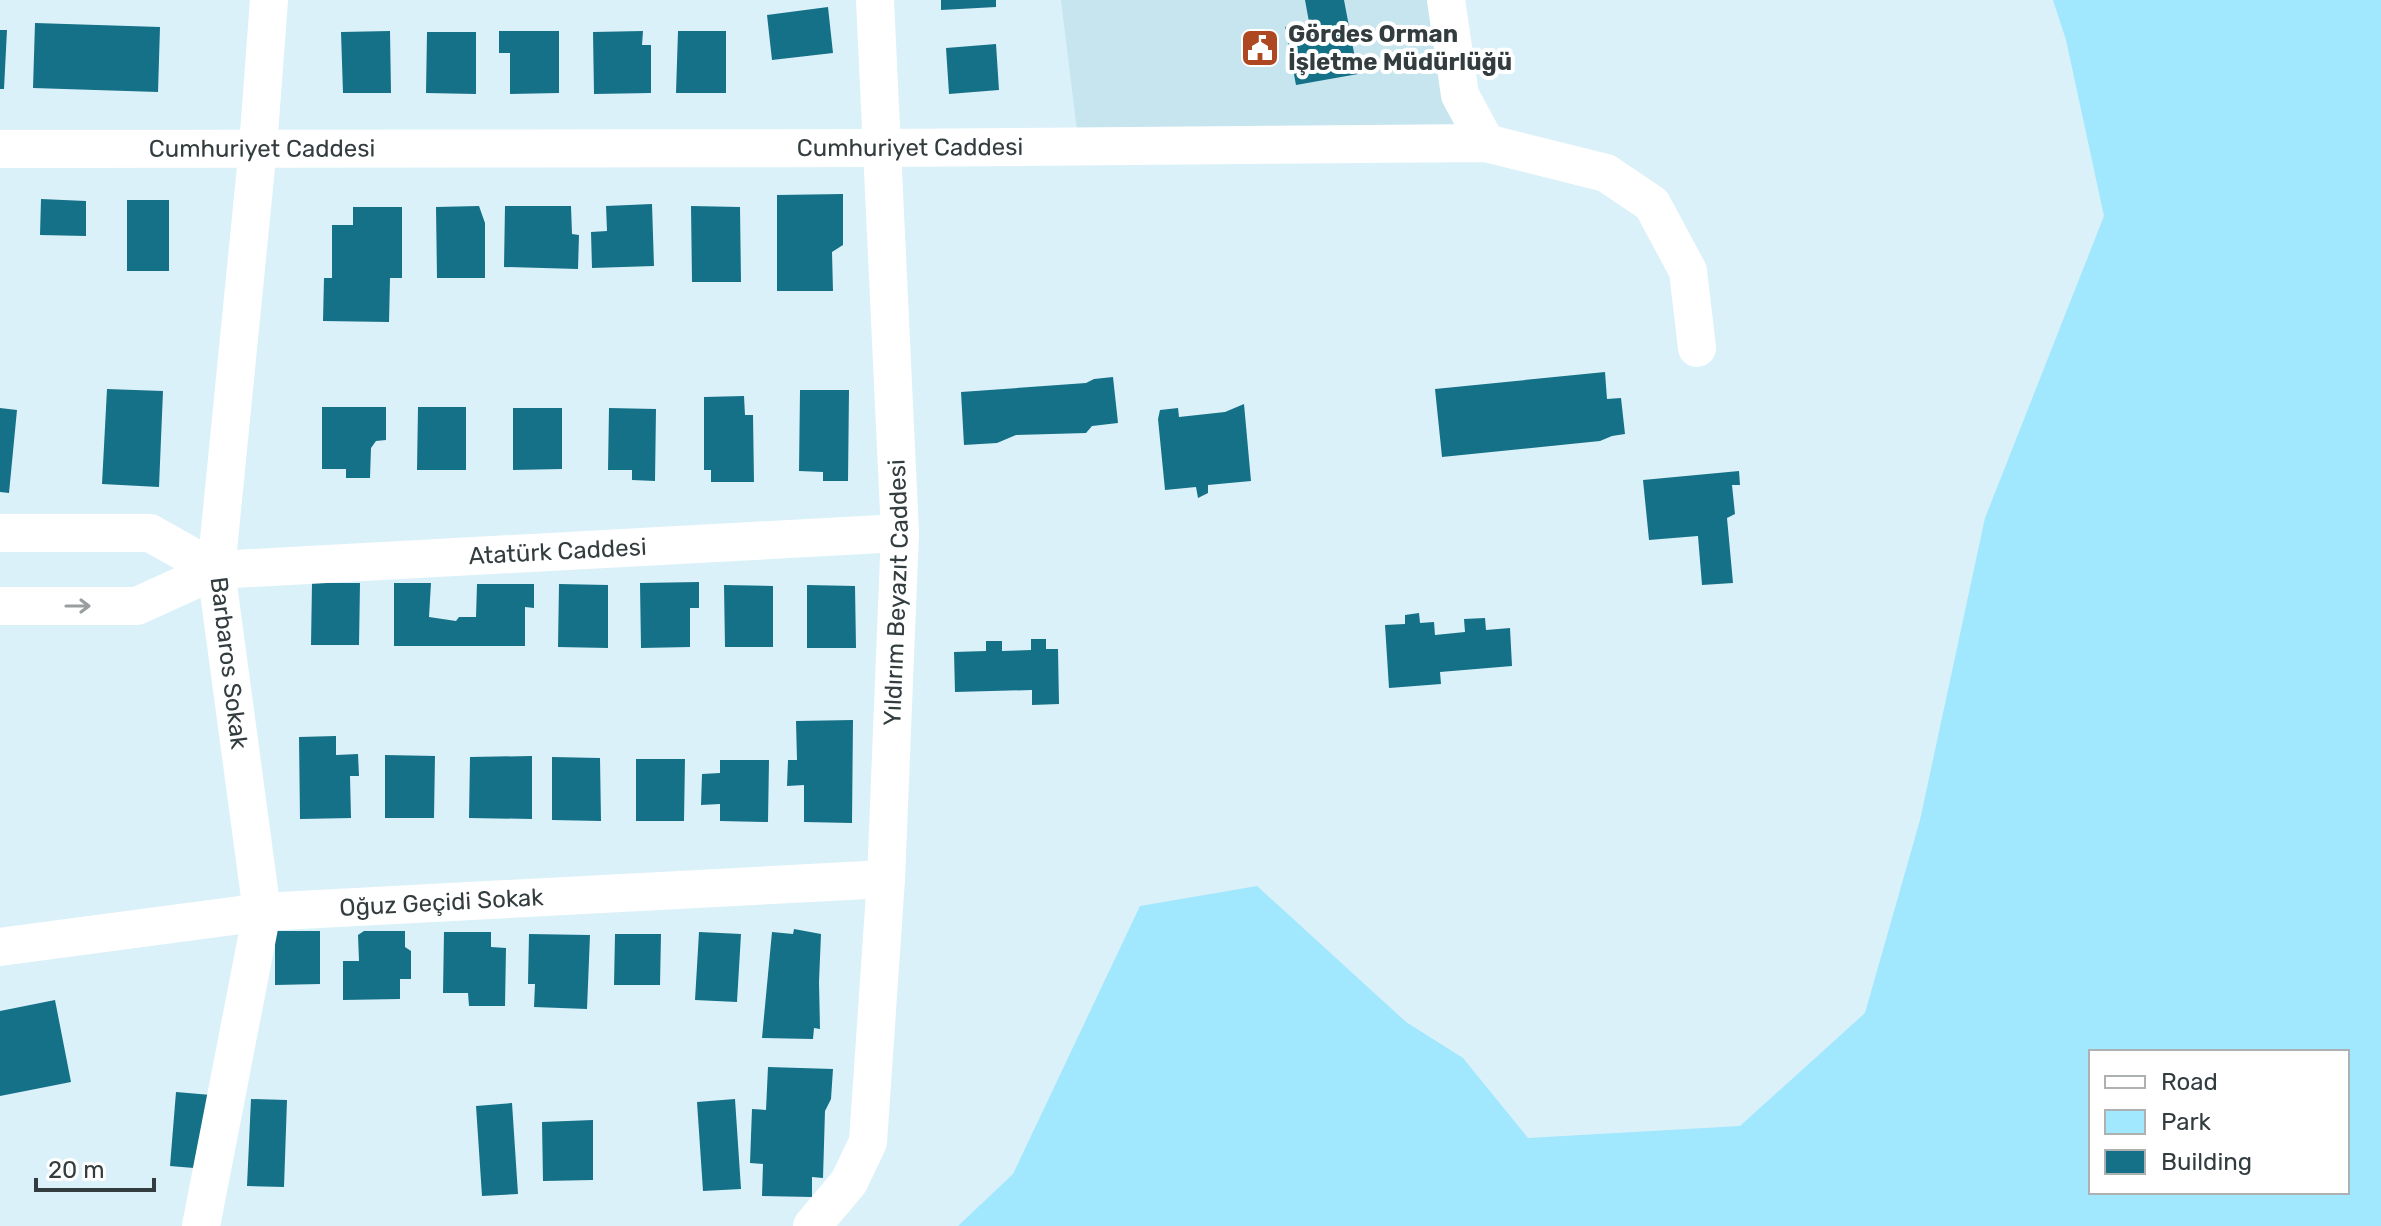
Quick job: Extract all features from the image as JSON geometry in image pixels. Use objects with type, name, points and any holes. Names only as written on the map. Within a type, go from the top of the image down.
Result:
[{"type":"street","name":"Barbaros Sokak","points":[[201,1226],[262,912],[216,570],[258,147],[269,0]]},
{"type":"street","name":"Yıldırım Beyazıt Caddesi","points":[[812,1226],[849,1182],[868,1142],[886,879],[900,533],[875,0]]},
{"type":"street","points":[[1446,0],[1460,95],[1486,143]]},
{"type":"street","name":"Cumhuriyet Caddesi","points":[[0,149],[883,148],[1486,143],[1606,173],[1652,204],[1688,271],[1697,348]]},
{"type":"street","points":[[0,533],[150,533],[216,570]]},
{"type":"street","name":"Atatürk Caddesi","points":[[0,606],[137,606],[216,570],[900,533]]},
{"type":"street","name":"Oğuz Geçidi Sokak","points":[[0,947],[262,912],[886,879]]},
{"type":"shaded area","name":"Gördes Orman İşletme Müdürlüğü","points":[[1061,0],[1446,0],[1486,143],[1079,147]]},
{"type":"green space","points":[[2053,0],[2381,0],[2381,1226],[958,1226],[1013,1174],[1140,906],[1257,886],[1406,1022],[1463,1058],[1528,1138],[1740,1126],[1865,1013],[1920,820],[1985,518],[2104,216],[2066,40]]},
{"type":"building","points":[[941,0],[996,0],[996,7],[941,10]]},
{"type":"building","points":[[1305,0],[1344,0],[1358,74],[1296,85],[1285,27],[1309,22]]},
{"type":"building","points":[[828,7],[833,53],[772,60],[767,15]]},
{"type":"building","points":[[35,23],[160,27],[158,92],[33,88]]},
{"type":"building","points":[[0,30],[7,30],[4,89],[0,89]]},
{"type":"building","points":[[390,31],[391,93],[343,93],[341,32]]},
{"type":"building","points":[[499,31],[559,31],[559,93],[510,94],[510,53],[499,53]]},
{"type":"building","points":[[643,31],[642,45],[651,45],[651,93],[594,94],[593,32]]},
{"type":"building","points":[[678,31],[726,31],[726,93],[676,93]]},
{"type":"building","points":[[427,32],[476,32],[476,94],[426,93]]},
{"type":"building","points":[[996,44],[999,90],[949,94],[946,48]]},
{"type":"building","points":[[843,194],[843,245],[832,252],[833,291],[777,291],[777,195]]},
{"type":"building","points":[[41,199],[86,201],[86,236],[40,235]]},
{"type":"building","points":[[127,200],[169,200],[169,271],[127,271]]},
{"type":"building","points":[[652,204],[654,266],[592,268],[591,232],[607,231],[606,206]]},
{"type":"building","points":[[479,206],[485,223],[485,278],[437,278],[436,207]]},
{"type":"building","points":[[505,206],[571,206],[572,234],[579,235],[578,269],[504,267]]},
{"type":"building","points":[[691,206],[740,207],[741,282],[692,282]]},
{"type":"building","points":[[353,207],[402,207],[402,278],[390,278],[389,322],[323,321],[324,278],[332,278],[332,225],[353,225]]},
{"type":"building","points":[[1605,372],[1607,399],[1621,398],[1625,434],[1600,441],[1442,457],[1435,389]]},
{"type":"building","points":[[1113,377],[1118,423],[1092,426],[1086,433],[1016,435],[997,443],[964,445],[961,392],[1086,383]]},
{"type":"building","points":[[107,389],[163,391],[159,487],[102,484]]},
{"type":"building","points":[[800,390],[849,390],[848,481],[823,481],[823,472],[799,471]]},
{"type":"building","points":[[744,396],[745,415],[753,415],[754,482],[711,482],[711,470],[704,470],[704,397]]},
{"type":"building","points":[[1244,404],[1251,481],[1208,485],[1208,493],[1198,498],[1196,487],[1165,490],[1158,419],[1160,410],[1178,408],[1179,417],[1225,412]]},
{"type":"building","points":[[322,407],[386,407],[386,440],[376,441],[371,448],[370,478],[346,478],[346,469],[322,469]]},
{"type":"building","points":[[418,407],[466,407],[466,470],[417,470]]},
{"type":"building","points":[[0,408],[17,410],[9,493],[0,492]]},
{"type":"building","points":[[513,408],[562,408],[562,469],[513,470]]},
{"type":"building","points":[[609,408],[656,409],[655,481],[632,480],[632,470],[608,470]]},
{"type":"building","points":[[1739,471],[1740,485],[1732,485],[1735,514],[1727,518],[1733,583],[1702,585],[1698,536],[1649,540],[1643,480]]},
{"type":"building","points":[[699,582],[699,608],[690,608],[690,647],[641,648],[640,583]]},
{"type":"building","points":[[312,583],[360,583],[359,645],[311,645]]},
{"type":"building","points":[[394,583],[431,583],[429,617],[456,621],[459,617],[476,617],[477,584],[534,584],[534,608],[525,607],[525,646],[394,646]]},
{"type":"building","points":[[559,584],[608,585],[608,648],[558,647]]},
{"type":"building","points":[[724,585],[773,586],[773,647],[725,647]]},
{"type":"building","points":[[807,585],[855,586],[856,648],[807,648]]},
{"type":"building","points":[[1419,613],[1420,623],[1434,622],[1435,635],[1465,632],[1464,619],[1485,618],[1486,630],[1510,628],[1512,666],[1440,672],[1441,684],[1389,688],[1385,625],[1405,624],[1405,615]]},
{"type":"building","points":[[1031,639],[1046,639],[1046,649],[1058,649],[1059,704],[1032,705],[1032,690],[955,692],[954,652],[986,651],[986,641],[1002,641],[1002,651],[1031,650]]},
{"type":"building","points":[[853,720],[852,823],[804,822],[804,785],[787,786],[788,760],[797,760],[796,721]]},
{"type":"building","points":[[336,736],[336,755],[358,754],[359,776],[350,776],[351,818],[300,819],[299,737]]},
{"type":"building","points":[[385,755],[435,756],[434,818],[385,818]]},
{"type":"building","points":[[532,756],[532,819],[469,818],[470,757]]},
{"type":"building","points":[[552,757],[600,758],[601,821],[552,820]]},
{"type":"building","points":[[636,759],[685,759],[684,821],[636,821]]},
{"type":"building","points":[[720,760],[769,760],[768,822],[720,821],[720,804],[701,805],[702,774],[720,773]]},
{"type":"building","points":[[794,929],[821,934],[820,1029],[814,1028],[813,1039],[762,1038],[772,932],[793,934]]},
{"type":"building","points":[[275,931],[320,931],[320,984],[275,985]]},
{"type":"building","points":[[364,931],[405,931],[405,947],[411,951],[411,979],[400,979],[400,999],[343,1000],[343,961],[359,961],[358,935]]},
{"type":"building","points":[[444,932],[491,932],[491,947],[506,948],[505,1006],[469,1006],[468,993],[443,993]]},
{"type":"building","points":[[699,932],[741,934],[737,1002],[695,1000]]},
{"type":"building","points":[[529,934],[590,935],[587,1009],[534,1007],[535,984],[528,984]]},
{"type":"building","points":[[615,934],[661,934],[660,985],[614,985]]},
{"type":"building","points":[[55,1000],[71,1082],[0,1096],[0,1011]]},
{"type":"building","points":[[768,1067],[833,1069],[831,1099],[825,1111],[823,1178],[812,1177],[812,1197],[762,1196],[763,1164],[750,1163],[752,1109],[766,1110]]},
{"type":"building","points":[[176,1092],[211,1095],[206,1169],[170,1166]]},
{"type":"building","points":[[251,1099],[287,1100],[284,1187],[247,1186]]},
{"type":"building","points":[[735,1099],[741,1189],[703,1191],[697,1102]]},
{"type":"building","points":[[512,1103],[518,1194],[482,1196],[476,1106]]},
{"type":"building","points":[[593,1120],[593,1180],[543,1181],[542,1122]]},
{"type":"place","name":"Gördes Orman İşletme Müdürlüğü","points":[[1260,48]]}]
